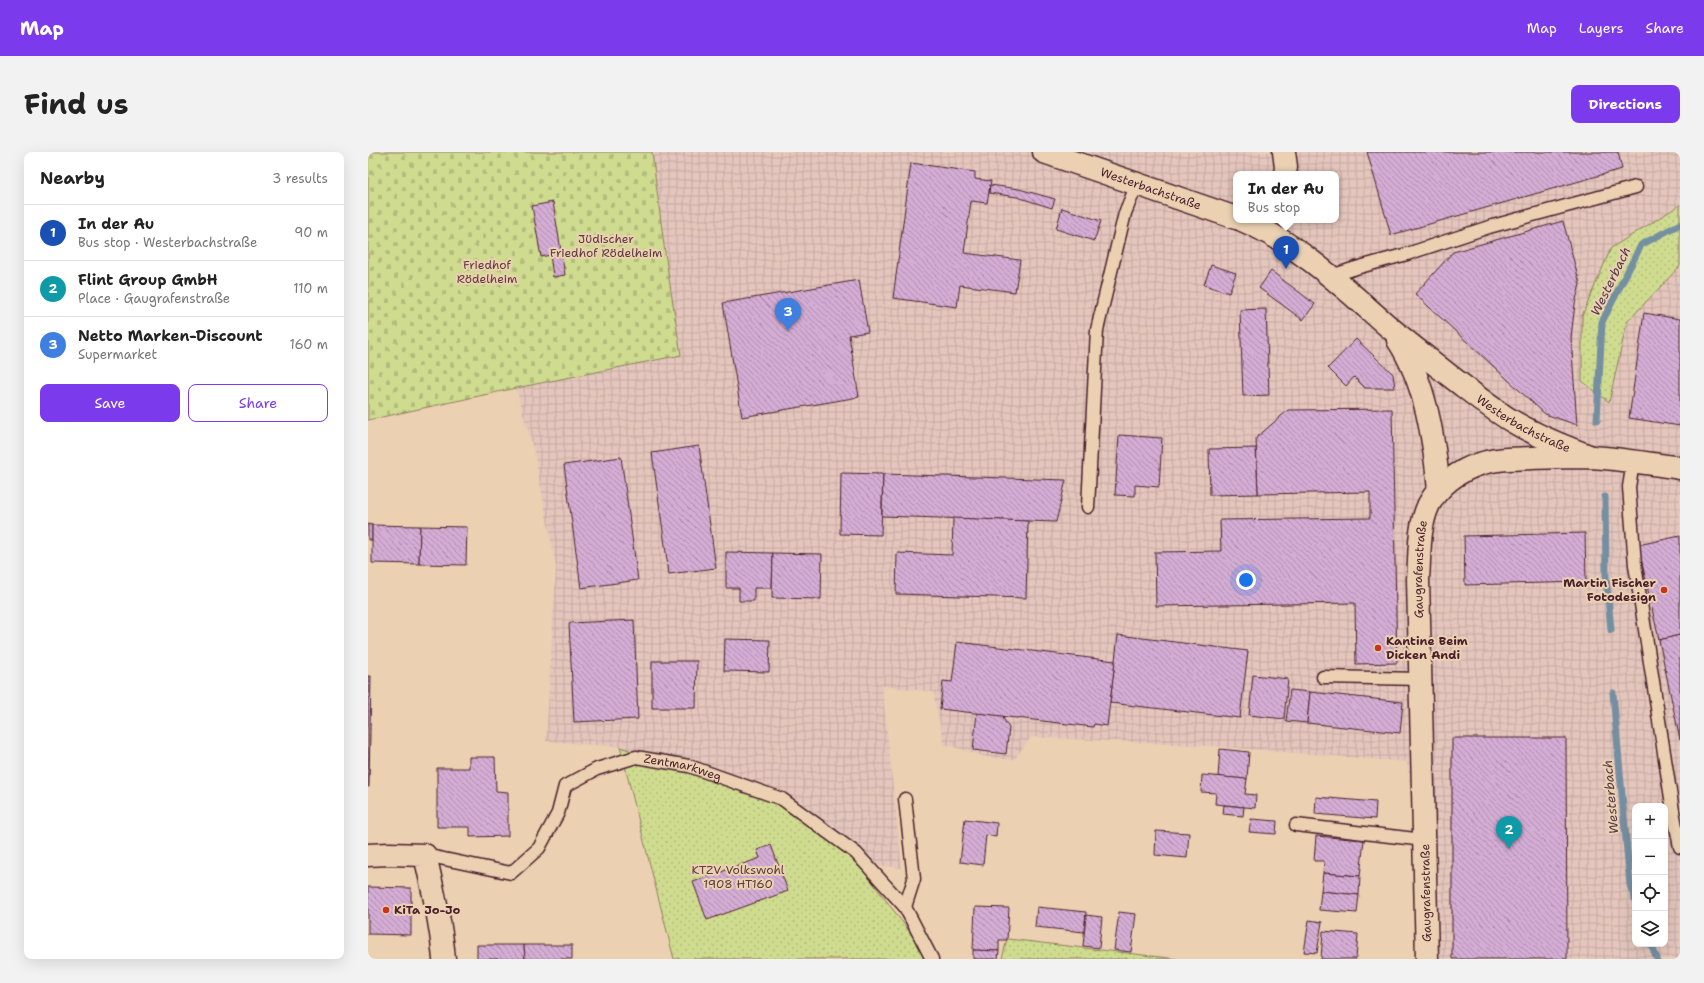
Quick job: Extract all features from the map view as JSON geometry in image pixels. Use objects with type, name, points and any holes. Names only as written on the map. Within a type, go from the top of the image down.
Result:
[{"type":"street","name":"Westerbachstraße","points":[[1044,152],[1233,217]]},
{"type":"street","points":[[1284,152],[1285,171]]},
{"type":"street","name":"Westerbachstraße","points":[[1266,225],[1331,276],[1390,327],[1468,390],[1511,420],[1557,444],[1593,458],[1680,468]]},
{"type":"street","name":"Westerbachstraße","points":[[1390,327],[1402,346],[1417,377],[1432,441],[1439,490]]},
{"type":"street","name":"Gaugrafenstraße","points":[[1427,959],[1418,579],[1421,527],[1430,503],[1439,490],[1452,478],[1466,469],[1481,463],[1499,460],[1528,458],[1593,458]]},
{"type":"street","name":"Zentmarkweg","points":[[368,855],[425,855]]},
{"type":"street","points":[[425,855],[435,896],[444,959]]},
{"type":"lane","points":[[1088,507],[1096,330],[1124,213],[1137,184]]},
{"type":"lane","points":[[1331,276],[1407,254],[1489,227],[1636,187]]},
{"type":"lane","points":[[1633,462],[1629,487],[1635,565],[1673,811],[1680,847]]},
{"type":"lane","points":[[1323,677],[1421,679]]},
{"type":"lane","name":"Zentmarkweg","points":[[425,855],[512,872],[539,848],[558,813],[566,786],[597,769],[636,757],[689,766],[782,799],[856,854],[905,907],[932,959]]},
{"type":"lane","points":[[905,799],[914,879],[905,907]]},
{"type":"lane","points":[[1296,825],[1424,840]]},
{"type":"shaded area","points":[[652,152],[1680,152],[1680,205],[1611,248],[1608,402],[1627,322],[1680,266],[1680,959],[1432,959],[1407,762],[1210,746],[1031,737],[1014,760],[986,757],[944,744],[933,692],[882,686],[902,868],[858,863],[779,805],[686,769],[620,747],[546,741],[556,567],[534,452],[516,388],[681,355],[665,253]]},
{"type":"green space","name":"Friedhof Rödelheim","points":[[368,152],[652,152],[665,253],[681,355],[516,388],[368,420]]},
{"type":"green space","points":[[1680,205],[1680,266],[1627,322],[1609,402],[1582,381],[1582,316],[1611,248]]},
{"type":"green space","name":"KTZV Volkswohl 1908 HT160","points":[[620,747],[686,769],[779,805],[858,863],[915,939],[925,959],[674,959]]},
{"type":"green space","points":[[1008,939],[1177,959],[1002,959]]},
{"type":"building","points":[[1367,152],[1618,152],[1622,169],[1391,235]]},
{"type":"building","points":[[911,163],[975,172],[975,179],[991,181],[987,203],[971,201],[964,253],[1020,260],[1015,292],[960,285],[957,307],[893,298]]},
{"type":"building","points":[[990,185],[1019,189],[1055,199],[1052,208],[1017,197],[989,193]]},
{"type":"building","points":[[553,202],[565,275],[553,277],[550,255],[541,257],[532,206]]},
{"type":"building","points":[[1062,208],[1101,221],[1094,241],[1056,229]]},
{"type":"building","points":[[1563,221],[1580,284],[1575,304],[1571,337],[1577,425],[1545,414],[1415,294],[1453,252]]},
{"type":"building","points":[[1211,265],[1236,273],[1229,293],[1204,285]]},
{"type":"building","points":[[1271,271],[1315,304],[1303,320],[1259,288]]},
{"type":"building","points":[[859,280],[868,332],[849,335],[859,397],[742,417],[723,303]]},
{"type":"building","points":[[1266,309],[1269,395],[1243,396],[1240,310]]},
{"type":"building","points":[[1644,313],[1680,319],[1680,426],[1629,418]]},
{"type":"building","points":[[1356,339],[1393,374],[1395,388],[1365,388],[1354,377],[1346,386],[1328,368]]},
{"type":"building","points":[[1392,409],[1397,663],[1356,664],[1355,603],[1156,606],[1155,552],[1221,551],[1220,520],[1370,518],[1370,492],[1258,494],[1256,438],[1288,410]]},
{"type":"building","points":[[1119,435],[1162,438],[1159,487],[1135,485],[1135,496],[1115,495]]},
{"type":"building","points":[[699,446],[716,568],[669,574],[652,453]]},
{"type":"building","points":[[1256,448],[1258,494],[1210,495],[1209,449]]},
{"type":"building","points":[[621,457],[638,580],[581,588],[564,465]]},
{"type":"building","points":[[841,473],[883,474],[881,535],[840,534]]},
{"type":"building","points":[[883,474],[1066,480],[1056,522],[882,516]]},
{"type":"building","points":[[953,518],[1028,521],[1026,598],[896,594],[897,553],[952,555]]},
{"type":"building","points":[[368,524],[372,525],[372,540],[368,540]]},
{"type":"building","points":[[372,525],[420,526],[419,564],[372,563]]},
{"type":"building","points":[[420,526],[467,527],[466,565],[419,564]]},
{"type":"building","points":[[1585,533],[1586,582],[1465,585],[1464,536]]},
{"type":"building","name":"Martin Fischer Fotodesign","points":[[1680,536],[1680,635],[1659,640],[1638,545]]},
{"type":"building","points":[[726,552],[773,553],[772,588],[754,588],[754,601],[739,601],[739,588],[726,588]]},
{"type":"building","points":[[773,553],[822,554],[821,599],[772,598]]},
{"type":"building","points":[[634,620],[638,719],[574,722],[569,623]]},
{"type":"building","points":[[1118,635],[1248,651],[1240,718],[1110,703]]},
{"type":"building","points":[[1680,635],[1680,740],[1659,640]]},
{"type":"building","points":[[725,639],[770,640],[769,672],[724,671]]},
{"type":"building","points":[[957,642],[1115,661],[1107,726],[1094,724],[1093,727],[940,709],[943,681],[952,682]]},
{"type":"building","points":[[652,661],[697,661],[696,708],[652,708]]},
{"type":"building","points":[[1253,675],[1288,679],[1284,719],[1249,715]]},
{"type":"building","points":[[368,676],[371,676],[369,787],[368,787]]},
{"type":"building","points":[[1290,690],[1310,692],[1307,723],[1286,721]]},
{"type":"building","points":[[1310,692],[1403,702],[1400,733],[1307,723]]},
{"type":"building","points":[[977,713],[1002,716],[1009,728],[1006,754],[973,750]]},
{"type":"building","points":[[1452,738],[1566,738],[1567,959],[1452,959]]},
{"type":"building","points":[[1220,749],[1249,752],[1247,779],[1218,777]]},
{"type":"building","points":[[469,757],[495,757],[496,791],[508,792],[508,836],[470,837],[470,827],[437,827],[437,768],[469,768]]},
{"type":"building","points":[[1202,775],[1247,779],[1245,794],[1256,795],[1255,808],[1215,804],[1216,793],[1201,792]]},
{"type":"building","points":[[1316,797],[1376,802],[1375,819],[1315,814]]},
{"type":"building","points":[[1224,805],[1244,807],[1243,816],[1223,814]]},
{"type":"building","points":[[965,819],[997,823],[996,837],[986,835],[983,865],[960,862]]},
{"type":"building","points":[[1251,819],[1277,821],[1276,834],[1249,832]]},
{"type":"building","points":[[1156,831],[1189,833],[1187,858],[1155,855]]},
{"type":"building","points":[[1316,836],[1364,840],[1360,876],[1323,873],[1324,861],[1314,861]]},
{"type":"building","points":[[771,845],[788,891],[707,920],[693,882],[760,858],[757,850]]},
{"type":"building","points":[[1323,873],[1360,876],[1359,895],[1321,891]]},
{"type":"building","points":[[368,887],[411,888],[411,935],[368,934]]},
{"type":"building","points":[[1321,891],[1359,895],[1357,913],[1319,910]]},
{"type":"building","points":[[975,907],[1009,908],[1007,940],[999,940],[999,951],[973,950]]},
{"type":"building","points":[[1037,907],[1086,912],[1084,932],[1035,927]]},
{"type":"building","points":[[1119,912],[1136,914],[1131,952],[1114,950]]},
{"type":"building","points":[[1086,915],[1102,917],[1099,948],[1083,946]]},
{"type":"building","points":[[1309,920],[1322,922],[1317,953],[1304,952]]},
{"type":"building","points":[[1323,931],[1358,934],[1356,959],[1321,959]]},
{"type":"building","points":[[477,945],[524,945],[525,959],[477,959]]},
{"type":"building","points":[[524,945],[572,945],[572,959],[525,959]]},
{"type":"building","points":[[973,950],[999,951],[998,959],[973,959]]},
{"type":"waterway","name":"Westerbach","points":[[1597,420],[1602,322],[1641,245],[1680,224]]},
{"type":"waterway","name":"Westerbach","points":[[1605,497],[1606,576],[1611,630]]},
{"type":"waterway","name":"Westerbach","points":[[1613,693],[1630,885],[1632,891]]},
{"type":"waterway","name":"Westerbach","points":[[1652,947],[1657,959]]},
{"type":"place","name":"In der Au","points":[[1286,269]]},
{"type":"place","name":"Netto Marken-Discount","points":[[788,331]]},
{"type":"place","name":"Martin Fischer Fotodesign","points":[[1664,590]]},
{"type":"place","name":"Kantine Beim Dicken Andi","points":[[1378,648]]},
{"type":"place","name":"Flint Group GmbH","points":[[1509,849]]},
{"type":"place","name":"KiTa Jo-Jo","points":[[386,910]]},
{"type":"park label","name":"Jüdischer Friedhof Rödelheim","points":[[606,246]]}]
